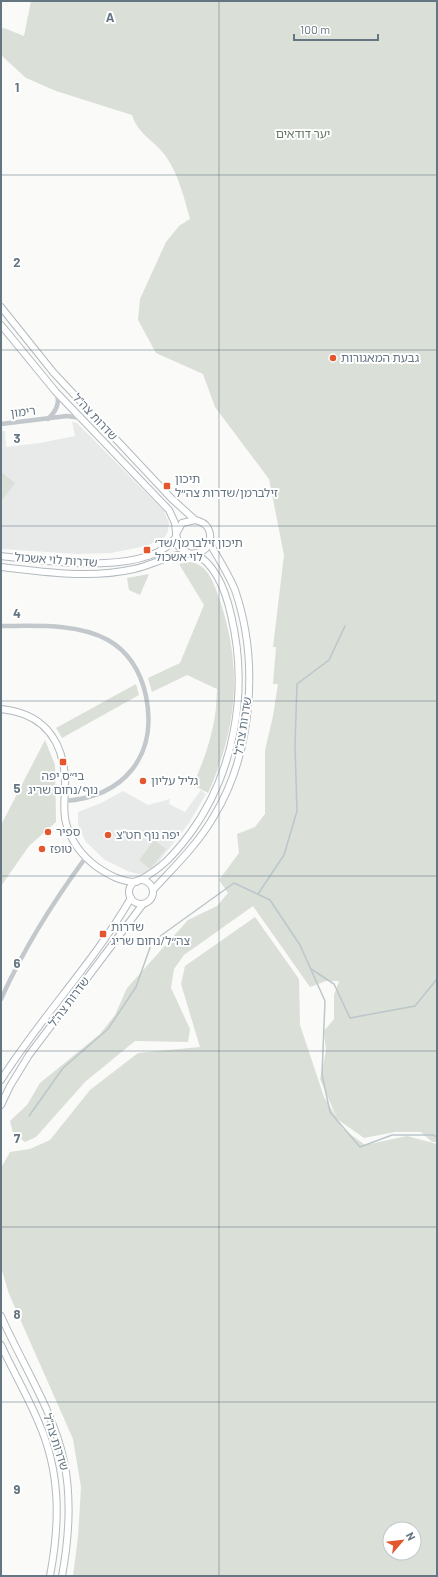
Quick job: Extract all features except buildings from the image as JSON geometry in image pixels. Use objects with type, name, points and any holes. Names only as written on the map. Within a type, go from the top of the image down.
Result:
[{"type":"main road","name":"שדרות צה\"ל","points":[[1,308],[54,372],[172,498],[195,520]]},
{"type":"main road","name":"שדרות צה\"ל","points":[[1,325],[54,390],[169,510],[175,523],[176,534]]},
{"type":"main road","points":[[195,520],[207,526],[210,534],[209,542],[203,551],[193,554],[181,549],[176,534],[185,522],[195,520]]},
{"type":"main road","name":"שדרות לוי אשכול","points":[[1,556],[74,564],[113,562],[158,552],[168,547],[176,534]]},
{"type":"main road","name":"שדרות צה\"ל","points":[[153,890],[187,854],[215,815],[236,770],[245,723],[249,679],[245,628],[234,589],[209,542]]},
{"type":"main road","name":"שדרות צה\"ל","points":[[137,882],[155,872],[170,860],[206,810],[226,767],[235,721],[239,670],[235,630],[225,593],[219,580],[210,564],[193,554]]},
{"type":"main road","name":"שדרות לוי אשכול","points":[[1,566],[65,574],[99,574],[134,569],[176,555],[193,554]]},
{"type":"main road","points":[[1,708],[34,718],[53,737],[63,766],[64,812],[68,830],[77,846],[86,857],[125,886],[136,903],[143,904],[151,899],[153,890],[148,883],[123,881],[112,876]]},
{"type":"main road","points":[[131,897],[130,889],[137,882]]},
{"type":"main road","name":"שדרות צה\"ל","points":[[1,1080],[21,1049],[116,922],[131,897]]},
{"type":"main road","name":"שדרות צה\"ל","points":[[1,1105],[10,1086],[29,1055],[143,904]]},
{"type":"main road","name":"שדרות צה\"ל","points":[[1,1316],[50,1418],[64,1461],[69,1493],[69,1520],[62,1576]]},
{"type":"main road","name":"שדרות צה\"ל","points":[[1,1345],[39,1423],[53,1463],[57,1494],[58,1527],[50,1576]]},
{"type":"street","name":"רימון","points":[[48,419],[55,411],[58,404],[58,398],[54,390]]},
{"type":"street","name":"רימון","points":[[1,424],[67,416],[82,419]]},
{"type":"street","points":[[1,626],[69,628],[91,633],[118,647],[132,661],[141,678],[148,706],[149,724],[144,750],[135,767],[121,781],[99,794],[82,800],[64,801]]},
{"type":"street","points":[[1,999],[16,965],[35,932],[86,857]]},
{"type":"shaded area","points":[[72,422],[77,423],[164,511],[169,523],[168,531],[165,537],[146,546],[111,553],[78,554],[1,549],[1,431],[5,431],[6,447],[40,443],[75,436]]},
{"type":"shaded area","points":[[201,790],[206,794],[189,823],[153,869],[146,873],[138,874],[130,872],[105,860],[85,841],[78,824],[78,812],[101,803],[123,791],[148,805],[170,799],[169,804],[185,812]]},
{"type":"green space","name":"יער דודאים","points":[[31,1],[437,1],[437,1142],[432,1142],[421,1132],[395,1132],[364,1138],[337,1119],[342,1128],[365,1145],[407,1136],[437,1144],[437,1576],[73,1576],[78,1537],[81,1487],[73,1439],[9,1294],[1,1267],[1,1168],[10,1152],[30,1149],[50,1140],[90,1090],[138,1053],[200,1047],[181,984],[185,966],[255,917],[299,979],[300,1025],[324,1097],[336,1116],[320,1079],[326,1051],[324,1031],[334,1019],[334,995],[339,981],[326,981],[310,987],[253,906],[184,955],[174,969],[171,988],[190,1029],[188,1042],[135,1041],[85,1082],[36,1137],[25,1142],[13,1133],[10,1121],[27,1105],[40,1083],[100,1034],[115,1015],[127,988],[188,920],[217,906],[228,893],[219,880],[239,853],[237,834],[255,827],[265,814],[265,750],[273,716],[278,684],[273,684],[276,647],[273,647],[284,555],[269,479],[215,407],[203,374],[156,353],[138,320],[140,299],[166,242],[179,226],[190,219],[175,172],[163,152],[143,133],[132,115],[56,91],[26,78],[1,55],[1,29],[4,28],[24,36]]},
{"type":"green space","points":[[1,472],[15,483],[3,499],[1,497]]},
{"type":"green space","points":[[190,562],[201,566],[214,584],[226,621],[234,671],[234,695],[226,744],[208,793],[193,785],[203,762],[213,726],[217,702],[217,689],[187,675],[152,692],[148,678],[180,663],[204,605],[179,564]]},
{"type":"green space","points":[[149,574],[140,595],[129,590],[127,578]]},
{"type":"green space","points":[[136,684],[139,695],[62,738],[56,728]]},
{"type":"green space","points":[[45,740],[55,765],[56,822],[29,846],[1,886],[1,825]]},
{"type":"green space","points":[[154,840],[166,849],[150,869],[139,860]]},
{"type":"waterway","points":[[258,894],[284,855],[297,811],[295,745],[297,684],[329,660],[345,626]]},
{"type":"waterway","points":[[29,1116],[63,1068],[108,1029],[136,987],[152,942],[234,883],[270,900],[300,945],[325,1001],[322,1074],[330,1112],[360,1147],[392,1135],[433,1135],[437,1137]]},
{"type":"waterway","points":[[311,969],[334,984],[350,1018],[415,1006],[437,979]]},
{"type":"place","name":"גבעת המאגורות","points":[[333,358]]},
{"type":"place","name":"תיכון זילברמן/שדרות צה״ל","points":[[167,486]]},
{"type":"place","name":"תיכון זילברמן/שד׳ לוי אשכול","points":[[147,550]]},
{"type":"place","name":"בי״ס יפה נוף/נחום שריג","points":[[63,762]]},
{"type":"place","name":"גליל עליון","points":[[143,781]]},
{"type":"place","name":"ספיר","points":[[48,832]]},
{"type":"place","name":"יפה נוף חט\"צ","points":[[108,835]]},
{"type":"place","name":"טופז","points":[[42,849]]},
{"type":"place","name":"שדרות צה״ל/נחום שריג","points":[[103,934]]}]
